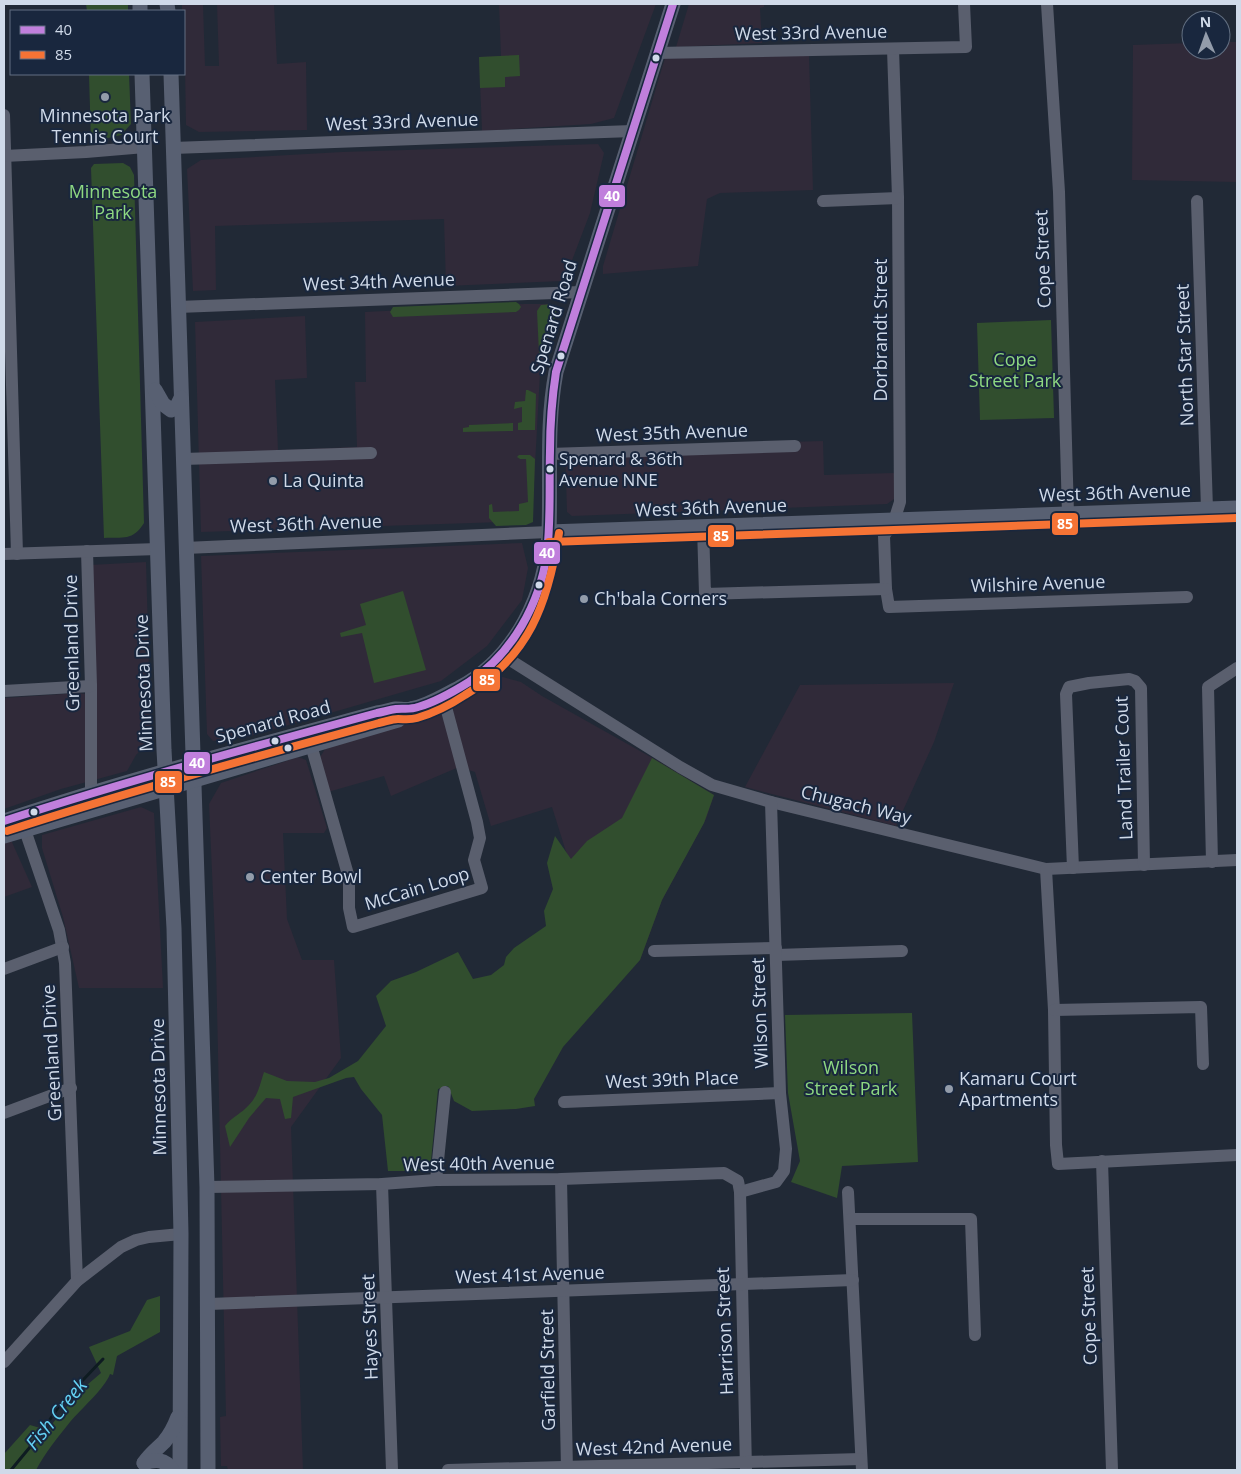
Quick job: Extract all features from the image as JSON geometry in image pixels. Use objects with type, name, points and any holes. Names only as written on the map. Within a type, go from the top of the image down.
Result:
[{"type":"main road","name":"Spenard Road","points":[[4,836],[398,720],[411,709],[443,696],[478,676],[502,655],[517,635],[532,607],[544,567],[549,532],[550,409],[556,372],[673,4]]},
{"type":"main road","name":"Minnesota Drive","points":[[142,75],[154,388],[165,771],[174,928],[181,1234],[180,1470]]},
{"type":"main road","points":[[171,75],[207,1187],[209,1304],[208,1470]]},
{"type":"main road","points":[[154,388],[168,409],[176,408],[181,398]]},
{"type":"main road","name":"West 36th Avenue","points":[[549,532],[1237,508]]},
{"type":"main road","name":"Spenard Road","points":[[4,821],[165,771],[377,713],[395,709],[411,709]]},
{"type":"main road","points":[[141,1467],[151,1453],[164,1442],[173,1429],[179,1415]]},
{"type":"main road","points":[[141,1467],[157,1460],[169,1464],[172,1470]]},
{"type":"street","name":"West 33rd Avenue","points":[[656,53],[966,47],[964,4]]},
{"type":"street","name":"Cope Street","points":[[1047,4],[1059,192],[1068,514]]},
{"type":"street","name":"Dorbrandt Street","points":[[889,607],[886,589],[884,536],[894,521],[900,502],[898,198],[893,49]]},
{"type":"street","points":[[4,115],[17,554]]},
{"type":"street","name":"West 33rd Avenue","points":[[173,148],[632,131]]},
{"type":"street","points":[[5,156],[145,147]]},
{"type":"street","points":[[824,201],[898,198]]},
{"type":"street","name":"North Star Street","points":[[1197,201],[1208,509]]},
{"type":"street","name":"West 34th Avenue","points":[[178,307],[581,292]]},
{"type":"street","name":"West 35th Avenue","points":[[549,454],[795,446]]},
{"type":"street","points":[[183,459],[370,453]]},
{"type":"street","points":[[703,527],[705,594],[886,589]]},
{"type":"street","name":"West 36th Avenue","points":[[186,548],[549,532]]},
{"type":"street","points":[[4,554],[158,549]]},
{"type":"street","name":"Greenland Drive","points":[[87,551],[91,686],[91,793]]},
{"type":"street","name":"Wilshire Avenue","points":[[889,607],[1187,597]]},
{"type":"street","name":"Chugach Way","points":[[502,655],[712,785],[771,802],[1046,869],[1237,860]]},
{"type":"street","points":[[1212,862],[1208,687],[1237,668]]},
{"type":"street","name":"Land Trailer Cout","points":[[1073,868],[1066,694],[1069,687],[1129,679],[1135,681],[1141,688],[1144,865]]},
{"type":"street","points":[[4,691],[91,686]]},
{"type":"street","name":"McCain Loop","points":[[311,745],[349,878],[349,908],[353,927],[482,888],[474,860],[480,838],[477,822],[443,696]]},
{"type":"street","name":"Wilson Street","points":[[740,1192],[776,1182],[784,1171],[786,1150],[780,1093],[771,802]]},
{"type":"street","name":"Greenland Drive","points":[[25,830],[63,947],[71,1088],[77,1281]]},
{"type":"street","points":[[1046,869],[1054,1010],[1056,1145],[1058,1164],[1237,1155]]},
{"type":"street","points":[[4,969],[63,947]]},
{"type":"street","points":[[654,951],[902,951]]},
{"type":"street","points":[[1054,1010],[1201,1007],[1203,1064]]},
{"type":"street","points":[[4,1113],[71,1088]]},
{"type":"street","points":[[436,1180],[445,1092]]},
{"type":"street","name":"West 39th Place","points":[[564,1102],[780,1093]]},
{"type":"street","name":"Cope Street","points":[[1102,1161],[1112,1470]]},
{"type":"street","name":"West 40th Avenue","points":[[207,1187],[382,1184],[436,1180],[561,1180],[724,1173],[738,1181],[740,1192]]},
{"type":"street","name":"Garfield Street","points":[[561,1180],[567,1469]]},
{"type":"street","name":"Hayes Street","points":[[382,1184],[392,1470]]},
{"type":"street","name":"Harrison Street","points":[[740,1192],[740,1283],[746,1466]]},
{"type":"street","points":[[848,1192],[851,1219],[861,1465]]},
{"type":"street","points":[[851,1219],[971,1219],[975,1335]]},
{"type":"street","points":[[4,1362],[77,1281],[121,1247],[136,1240],[149,1237],[181,1234]]},
{"type":"street","name":"West 41st Avenue","points":[[209,1304],[853,1280]]},
{"type":"street","name":"West 42nd Avenue","points":[[448,1470],[861,1465]]},
{"type":"shaded area","points":[[182,4],[203,4],[205,66],[219,66],[217,4],[274,4],[277,64],[306,62],[307,130],[199,132],[186,125],[185,10],[182,10]]},
{"type":"shaded area","points":[[499,4],[656,4],[614,118],[591,124],[482,131],[479,57],[501,56]]},
{"type":"shaded area","points":[[689,4],[764,4],[764,7],[760,8],[762,43],[676,47]]},
{"type":"shaded area","points":[[1231,42],[1237,42],[1237,182],[1132,180],[1133,45],[1181,43],[1181,60],[1231,60]]},
{"type":"shaded area","points":[[809,55],[813,190],[720,193],[707,199],[698,266],[603,274],[603,266],[665,58]]},
{"type":"shaded area","points":[[598,144],[604,153],[590,213],[562,281],[446,286],[444,219],[215,226],[216,290],[193,291],[187,169],[201,160],[342,152]]},
{"type":"shaded area","points":[[552,304],[557,308],[540,373],[532,521],[201,532],[195,322],[305,316],[307,378],[275,380],[278,450],[357,447],[355,382],[366,382],[365,312]]},
{"type":"shaded area","points":[[823,441],[824,475],[894,473],[894,499],[887,504],[572,516],[567,512],[565,448]]},
{"type":"shaded area","points":[[522,543],[528,568],[522,600],[487,646],[441,681],[247,737],[213,741],[207,734],[201,556]]},
{"type":"shaded area","points":[[146,562],[151,739],[136,755],[127,771],[61,789],[4,809],[4,698],[78,693],[93,695],[90,565]]},
{"type":"shaded area","points":[[499,676],[521,682],[714,795],[706,819],[662,900],[640,960],[568,858],[552,807],[491,826],[475,772],[459,767],[391,796],[384,776],[328,792],[319,759],[325,749],[436,715],[459,704]]},
{"type":"shaded area","points":[[954,683],[934,742],[896,826],[745,787],[800,685]]},
{"type":"shaded area","points":[[298,757],[306,760],[327,828],[324,833],[283,833],[287,919],[302,960],[334,960],[341,1058],[291,1127],[303,1470],[228,1470],[227,1466],[221,1466],[220,1417],[226,1416],[216,962],[209,804],[221,783]]},
{"type":"shaded area","points":[[141,807],[154,813],[163,988],[79,988],[63,917],[42,848],[42,835]]},
{"type":"shaded area","points":[[11,840],[32,887],[4,897],[4,843]]},
{"type":"green space","points":[[86,4],[128,4],[128,10],[87,10]]},
{"type":"green space","points":[[519,55],[520,76],[505,77],[505,87],[480,88],[479,57]]},
{"type":"green space","name":"Minnesota Park","points":[[89,75],[129,75],[131,124],[121,135],[91,142]]},
{"type":"green space","name":"Minnesota Park","points":[[123,163],[130,167],[134,175],[144,523],[136,533],[127,537],[104,538],[91,168],[94,164]]},
{"type":"green space","points":[[516,302],[521,307],[516,312],[393,317],[390,312],[393,307]]},
{"type":"green space","points":[[552,304],[556,309],[556,314],[541,356],[539,353],[537,311],[541,305]]},
{"type":"green space","name":"Cope Street Park","points":[[1051,320],[1054,418],[980,420],[977,323]]},
{"type":"green space","points":[[526,390],[536,394],[535,430],[518,430],[518,423],[522,422],[522,407],[514,409],[515,402],[525,401]]},
{"type":"green space","points":[[513,423],[513,431],[463,432],[463,428],[469,427],[469,425]]},
{"type":"green space","points":[[519,455],[530,455],[535,459],[533,522],[526,525],[496,526],[489,518],[489,505],[492,504],[493,512],[519,511],[519,504],[528,502],[526,459],[520,459],[517,457]]},
{"type":"green space","points":[[403,591],[426,670],[374,683],[362,633],[341,637],[340,633],[366,625],[360,604]]},
{"type":"green space","points":[[652,758],[714,795],[704,823],[662,900],[640,960],[563,1047],[534,1099],[535,1106],[472,1111],[454,1101],[448,1086],[438,1089],[430,1171],[388,1171],[382,1115],[354,1077],[346,1078],[293,1097],[291,1118],[285,1119],[280,1099],[266,1098],[249,1118],[230,1147],[225,1126],[255,1098],[264,1072],[287,1081],[315,1082],[329,1078],[358,1061],[386,1026],[376,996],[391,981],[416,972],[458,952],[473,979],[491,975],[504,965],[506,957],[514,948],[546,926],[544,911],[553,889],[547,863],[555,836],[571,859],[587,841],[622,818]]},
{"type":"green space","name":"Wilson Street Park","points":[[912,1013],[918,1162],[842,1166],[837,1198],[791,1182],[800,1161],[788,1093],[785,1015]]},
{"type":"green space","points":[[160,1296],[160,1332],[117,1356],[113,1375],[110,1374],[98,1392],[70,1422],[36,1470],[4,1470],[4,1454],[30,1425],[47,1430],[80,1391],[101,1373],[89,1347],[130,1331],[147,1300]]},
{"type":"waterway","name":"Fish Creek","points":[[11,1470],[35,1441],[62,1402],[103,1359]]},
{"type":"transit line","name":"40","points":[[4,821],[143,778],[377,713],[425,705],[469,682],[484,671],[511,642],[531,609],[538,591],[547,553],[551,421],[556,372],[673,4]]},
{"type":"transit line","name":"85","points":[[549,542],[1237,518]]},
{"type":"transit line","name":"85","points":[[7,831],[146,788],[391,720],[417,718],[448,705],[487,680],[505,664],[520,646],[532,626],[549,583],[559,533]]},
{"type":"place","name":"Minnesota Park Tennis Court","points":[[105,97]]},
{"type":"place","name":"Spenard & 36th Avenue NNE","points":[[550,469]]},
{"type":"place","name":"La Quinta","points":[[273,481]]},
{"type":"place","name":"Ch'bala Corners","points":[[584,599]]},
{"type":"place","name":"Center Bowl","points":[[250,877]]},
{"type":"place","name":"Kamaru Court Apartments","points":[[949,1089]]}]
